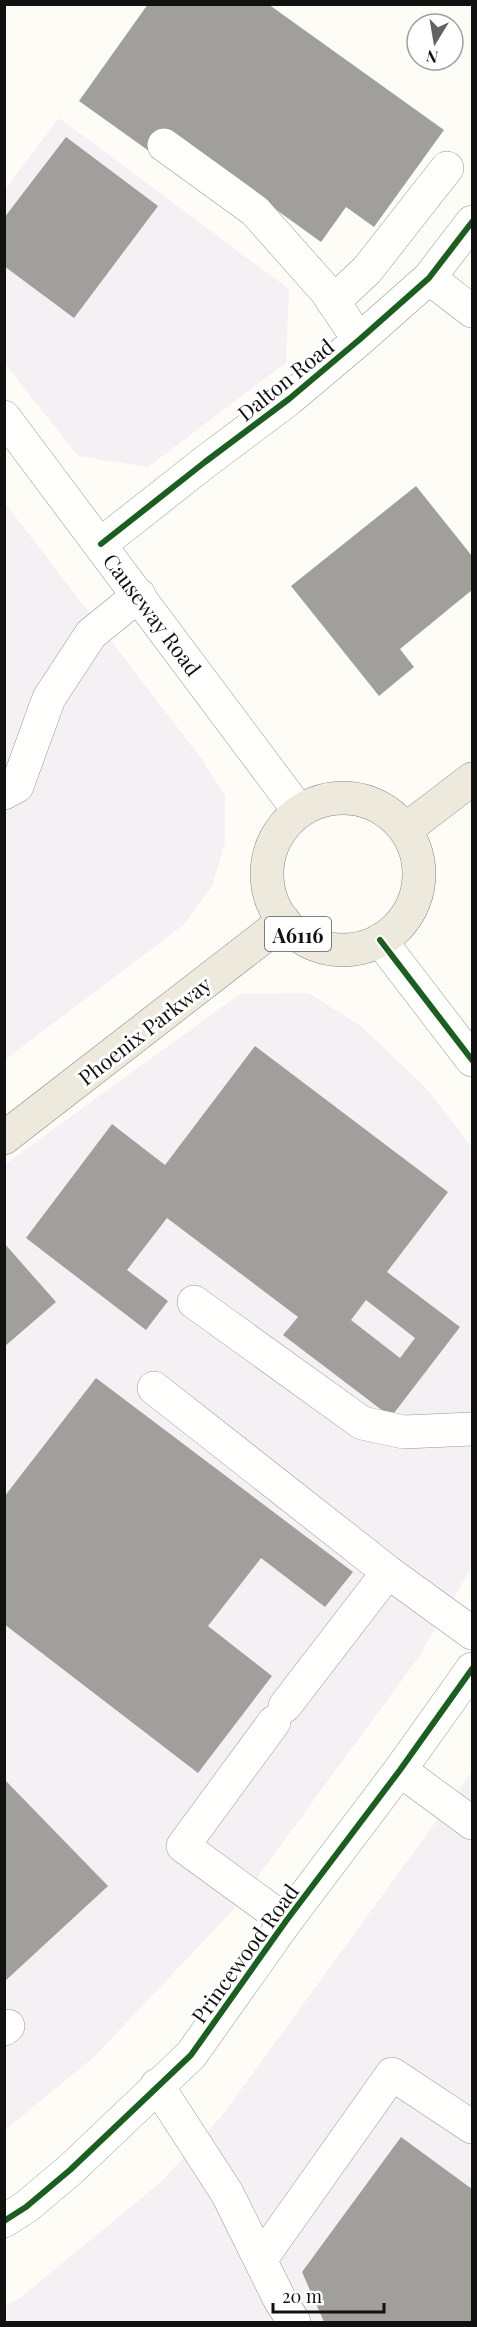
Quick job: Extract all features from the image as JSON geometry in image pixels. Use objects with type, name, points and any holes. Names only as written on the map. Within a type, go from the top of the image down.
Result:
[{"type":"main road","points":[[405,830],[472,779]]},
{"type":"main road","name":"A6116","points":[[344,797],[368,801],[389,812],[405,830],[417,852],[420,878],[414,903],[400,924],[380,940],[360,947],[339,950],[318,945],[299,936],[284,921],[272,900],[267,875],[270,851],[282,829],[299,811],[321,801],[344,797]]},
{"type":"main road","name":"Phoenix Parkway","points":[[4,1138],[284,921]]},
{"type":"street","points":[[164,145],[255,211],[326,291],[359,340]]},
{"type":"street","points":[[333,302],[367,270],[447,168]]},
{"type":"street","name":"Dalton Road","points":[[101,544],[290,399],[359,340],[429,278],[472,222]]},
{"type":"street","points":[[429,278],[472,311]]},
{"type":"street","name":"Causeway Road","points":[[7,426],[101,544],[299,811]]},
{"type":"street","points":[[4,792],[17,786],[49,698],[91,634],[139,596]]},
{"type":"street","points":[[380,940],[472,1060]]},
{"type":"street","points":[[194,1302],[362,1424],[404,1432],[472,1429]]},
{"type":"street","points":[[154,1388],[388,1572],[472,1634]]},
{"type":"street","points":[[286,1921],[183,1846],[279,1714],[388,1572]]},
{"type":"street","name":"Princewood Road","points":[[4,2221],[26,2207],[70,2170],[191,2055],[286,1921],[400,1770],[472,1669]]},
{"type":"street","points":[[400,1770],[472,1823]]},
{"type":"street","points":[[261,2259],[393,2074],[472,2127]]},
{"type":"street","points":[[157,2085],[227,2193],[280,2301],[294,2322]]},
{"type":"shaded area","points":[[59,118],[289,289],[286,363],[148,467],[78,456],[5,364],[4,191]]},
{"type":"shaded area","points":[[4,502],[201,758],[225,796],[225,842],[212,886],[183,925],[5,1060]]},
{"type":"shaded area","points":[[309,993],[362,1027],[427,1089],[472,1148],[472,1567],[418,1658],[233,1910],[94,2057],[5,2130],[4,1165],[240,994]]},
{"type":"shaded area","points":[[472,1772],[472,2322],[5,2322],[5,2306],[20,2298],[161,2182],[221,2117]]},
{"type":"building","points":[[148,4],[268,4],[444,130],[374,227],[346,207],[321,242],[164,129],[149,151],[79,101]]},
{"type":"building","points":[[66,137],[158,206],[74,318],[4,266],[4,218]]},
{"type":"building","points":[[416,486],[472,556],[472,590],[400,649],[414,667],[379,696],[291,586]]},
{"type":"building","points":[[255,1046],[448,1192],[387,1272],[460,1327],[391,1417],[283,1335],[298,1317],[167,1218],[127,1270],[168,1301],[146,1330],[26,1238],[112,1124],[165,1165]],"holes":[[[366,1300],[415,1338],[400,1358],[351,1320]]]},
{"type":"building","points":[[4,1243],[56,1302],[4,1347]]},
{"type":"building","points":[[96,1378],[353,1572],[325,1607],[261,1558],[208,1626],[272,1676],[198,1773],[4,1624],[4,1497]]},
{"type":"building","points":[[4,1779],[108,1886],[4,1982]]},
{"type":"building","points":[[401,2137],[472,2189],[472,2322],[324,2322],[302,2272]]},
{"type":"cycle path","points":[[101,544],[289,399],[359,340],[429,278],[472,222]]},
{"type":"cycle path","points":[[380,940],[472,1060]]},
{"type":"cycle path","points":[[4,2221],[26,2207],[70,2170],[191,2055],[286,1921],[400,1770],[472,1669]]}]
